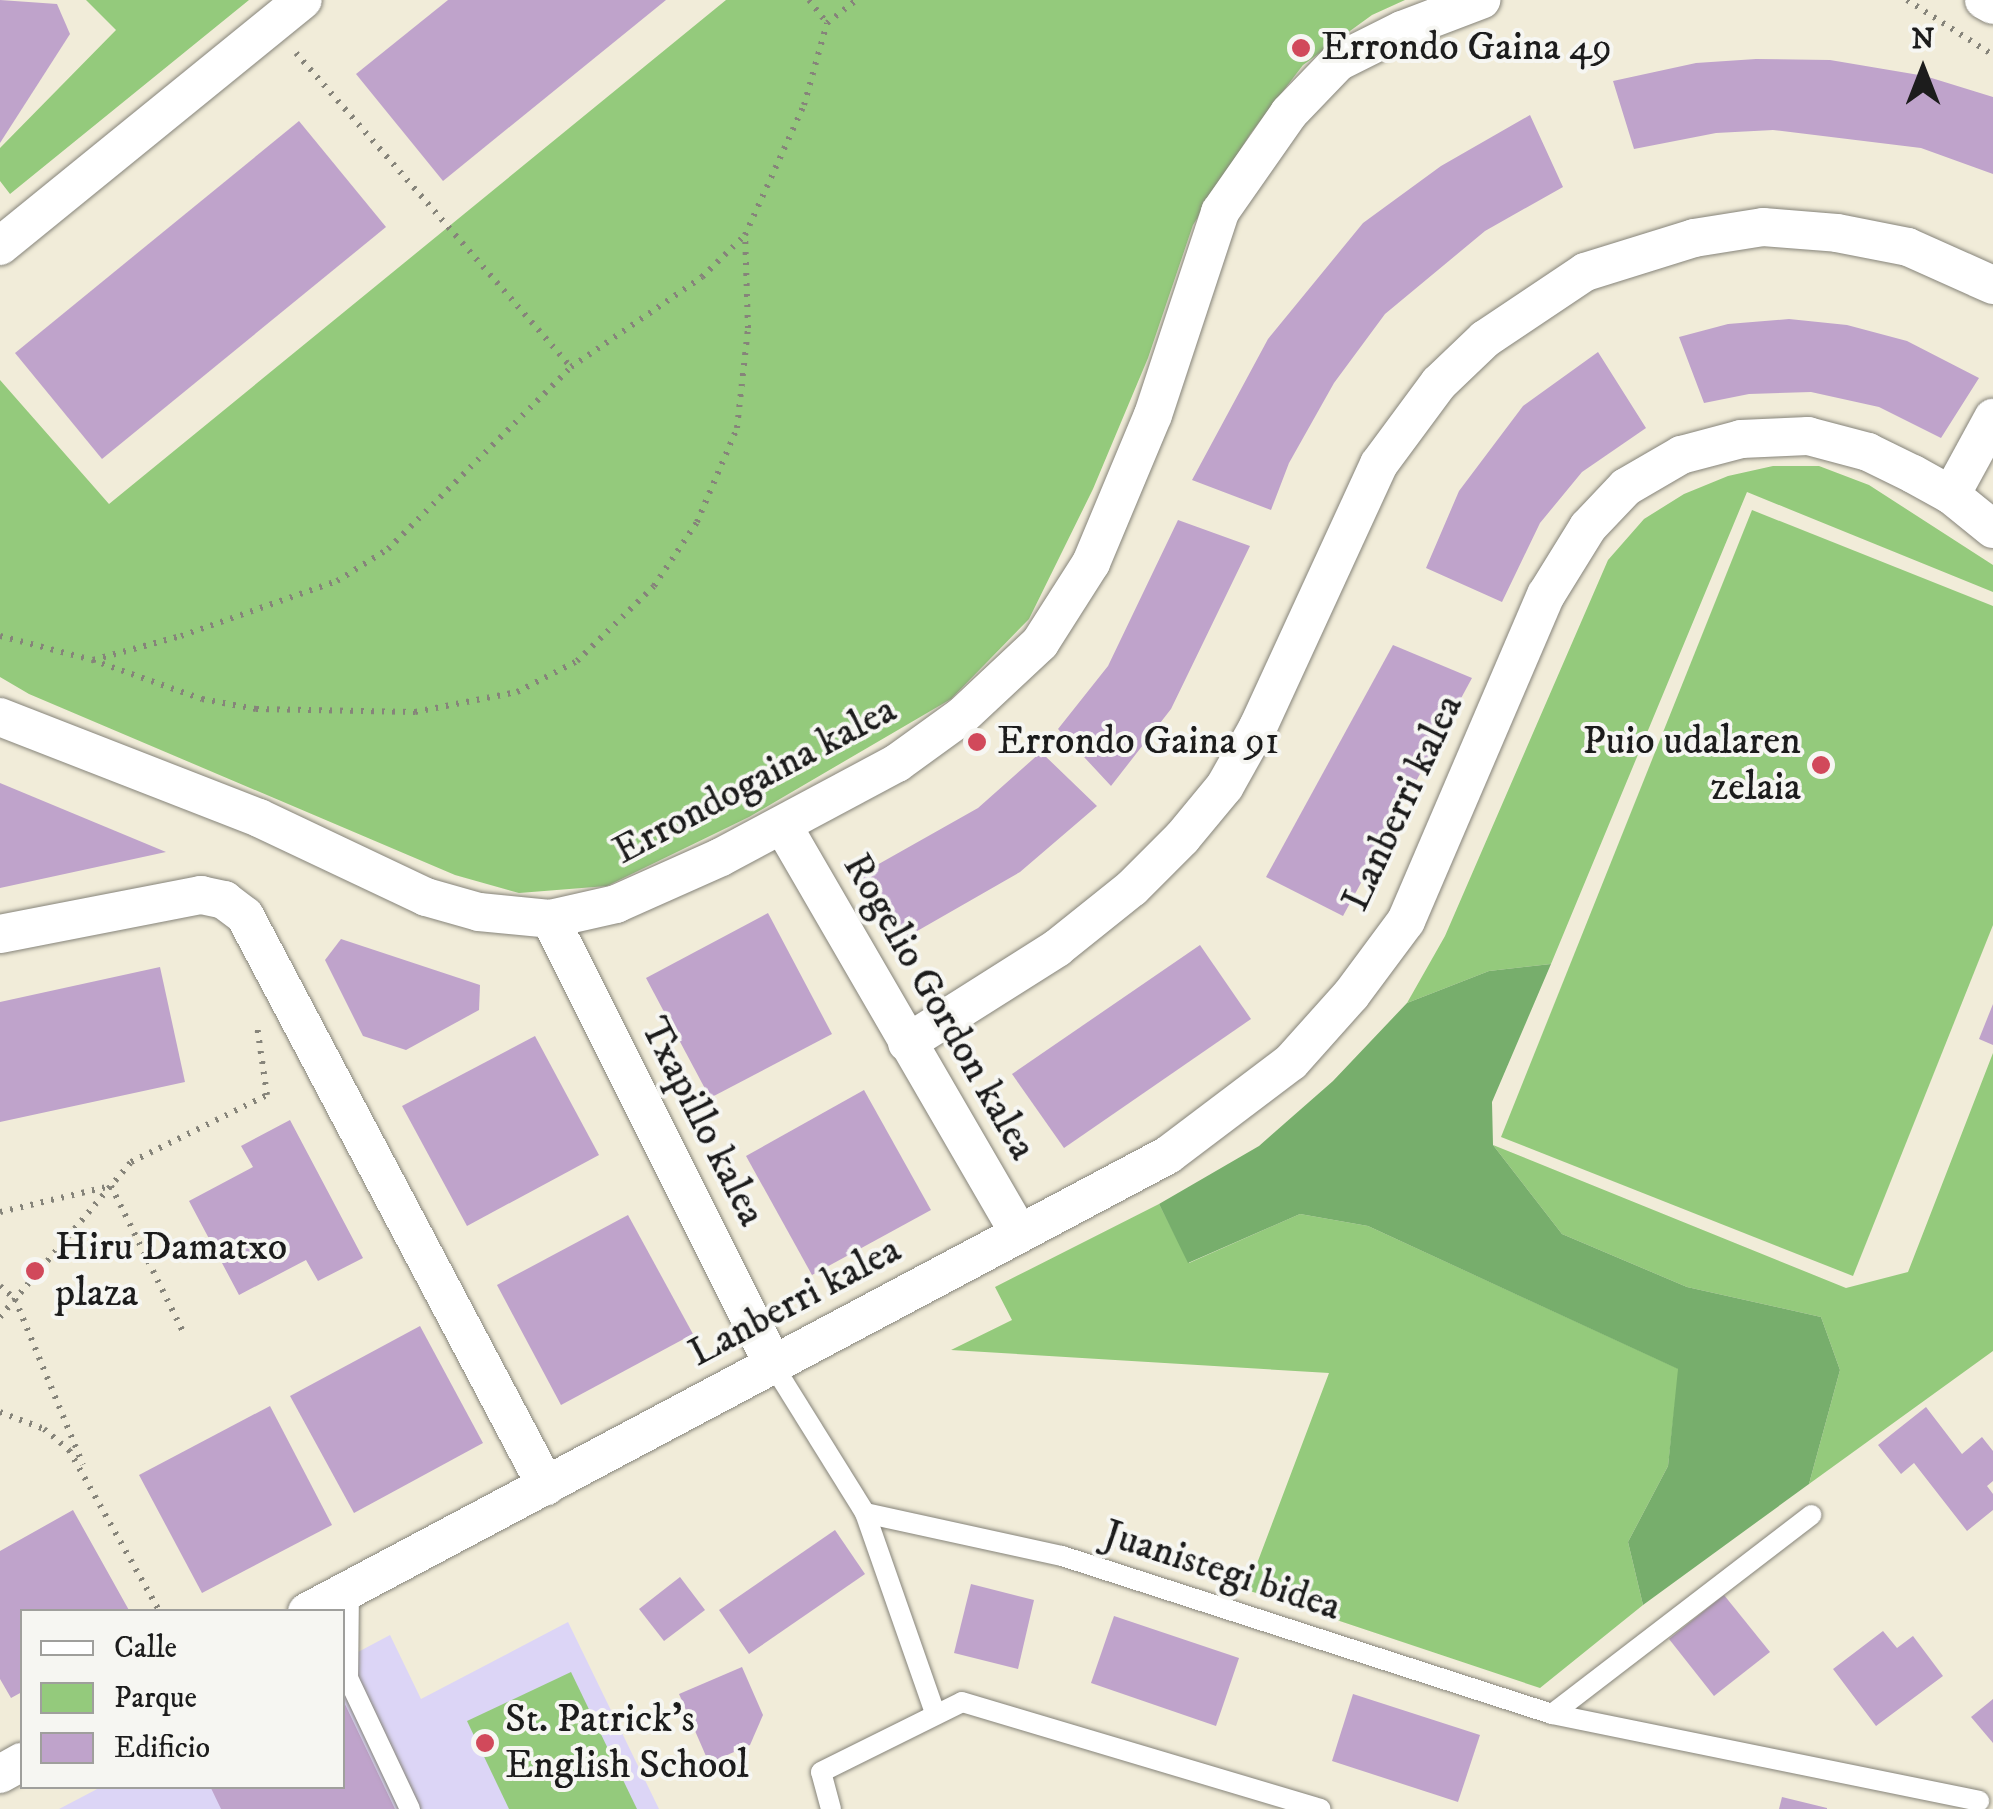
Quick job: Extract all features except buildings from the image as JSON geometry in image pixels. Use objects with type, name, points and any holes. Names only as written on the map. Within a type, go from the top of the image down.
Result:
[{"type":"street","points":[[0,246],[304,0]]},
{"type":"street","name":"Errondogaina kalea","points":[[0,718],[259,818],[426,898],[479,912],[550,919],[616,904],[783,826],[897,763],[962,716],[1040,643],[1091,563],[1153,415],[1220,212],[1289,113],[1338,62],[1402,30],[1481,0]]},
{"type":"street","points":[[1984,0],[1993,5]]},
{"type":"street","points":[[907,1042],[1057,948],[1132,888],[1182,838],[1225,786],[1258,727],[1378,464],[1438,384],[1484,340],[1585,272],[1694,238],[1763,227],[1837,233],[1908,247],[1976,274],[1993,285]]},
{"type":"street","points":[[1951,495],[1993,418]]},
{"type":"street","name":"Lanberri kalea","points":[[312,1609],[1168,1155],[1292,1062],[1351,995],[1406,920],[1546,595],[1588,526],[1626,487],[1681,455],[1741,439],[1808,436],[1868,452],[1951,495],[1993,528]]},
{"type":"street","name":"Rogelio Gordon kalea","points":[[783,826],[1018,1232]]},
{"type":"street","points":[[0,934],[201,895],[224,900],[245,916],[546,1486]]},
{"type":"street","name":"Txapillo kalea","points":[[550,919],[773,1366]]},
{"type":"lane","points":[[773,1366],[866,1513],[935,1713]]},
{"type":"lane","name":"Juanistegi bidea","points":[[866,1513],[1062,1556],[1552,1714],[1979,1802]]},
{"type":"lane","points":[[1552,1714],[1812,1515]]},
{"type":"lane","points":[[349,1589],[348,1678],[410,1809]]},
{"type":"lane","points":[[831,1809],[822,1772],[962,1702],[1320,1809]]},
{"type":"path","points":[[809,0],[827,23]]},
{"type":"path","points":[[92,660],[181,636],[338,582],[388,549],[571,367],[702,277],[744,235],[804,105],[827,23],[856,0]]},
{"type":"path","points":[[1907,0],[1993,55]]},
{"type":"path","points":[[272,26],[571,367]]},
{"type":"path","points":[[0,636],[92,660],[202,700],[256,709],[415,712],[517,692],[577,662],[654,586],[696,522],[737,428],[748,328],[744,235]]},
{"type":"path","points":[[0,1316],[132,1162],[267,1095]]},
{"type":"path","points":[[0,1212],[111,1186]]},
{"type":"path","points":[[111,1186],[184,1334]]},
{"type":"path","points":[[0,1286],[15,1299],[90,1480],[158,1609]]},
{"type":"path","points":[[0,1412],[44,1429],[69,1450],[90,1480]]},
{"type":"shaded area","name":"St. Patrick's English School","points":[[568,1622],[659,1809],[59,1809],[97,1789],[345,1789],[345,1659],[390,1635],[421,1699]]},
{"type":"green space","points":[[86,0],[249,0],[10,194],[0,181],[0,148],[116,30]]},
{"type":"green space","points":[[726,0],[1405,0],[1372,15],[1303,65],[1251,133],[1193,225],[1148,358],[1093,489],[1029,619],[951,699],[749,817],[607,886],[519,893],[455,875],[29,694],[0,677],[0,380],[109,504]]},
{"type":"green space","points":[[1773,466],[1819,466],[1869,485],[1993,565],[1993,592],[1747,492],[1551,964],[1489,971],[1407,1003],[1445,936],[1608,560],[1644,519],[1684,494],[1728,476]]},
{"type":"green space","name":"Puio udalaren zelaia","points":[[1752,510],[1993,606],[1993,925],[1853,1276],[1501,1137]]},
{"type":"green space","points":[[1551,964],[1492,1102],[1493,1145],[1562,1234],[1687,1287],[1821,1317],[1840,1370],[1809,1484],[1643,1605],[1628,1542],[1668,1466],[1678,1369],[1368,1226],[1300,1214],[1188,1263],[1159,1204],[1259,1146],[1333,1081],[1407,1003],[1489,971]]},
{"type":"green space","points":[[1993,1053],[1993,1351],[1809,1484],[1840,1370],[1821,1317],[1687,1287],[1562,1234],[1493,1145],[1846,1288],[1908,1272]]},
{"type":"green space","points":[[1159,1204],[1189,1263],[1300,1214],[1368,1226],[1679,1369],[1668,1466],[1628,1542],[1643,1605],[1540,1688],[1247,1590],[1329,1373],[951,1350],[1012,1320],[995,1287]]},
{"type":"green space","points":[[571,1672],[637,1809],[509,1809],[467,1721]]},
{"type":"place","name":"Errondo Gaina 49","points":[[1301,48]]},
{"type":"place","name":"Errondo Gaina 91","points":[[977,742]]},
{"type":"place","name":"Puio udalaren zelaia","points":[[1821,765]]},
{"type":"place","name":"Hiru Damatxo plaza","points":[[35,1271]]},
{"type":"place","name":"St. Patrick's English School","points":[[485,1743]]}]
